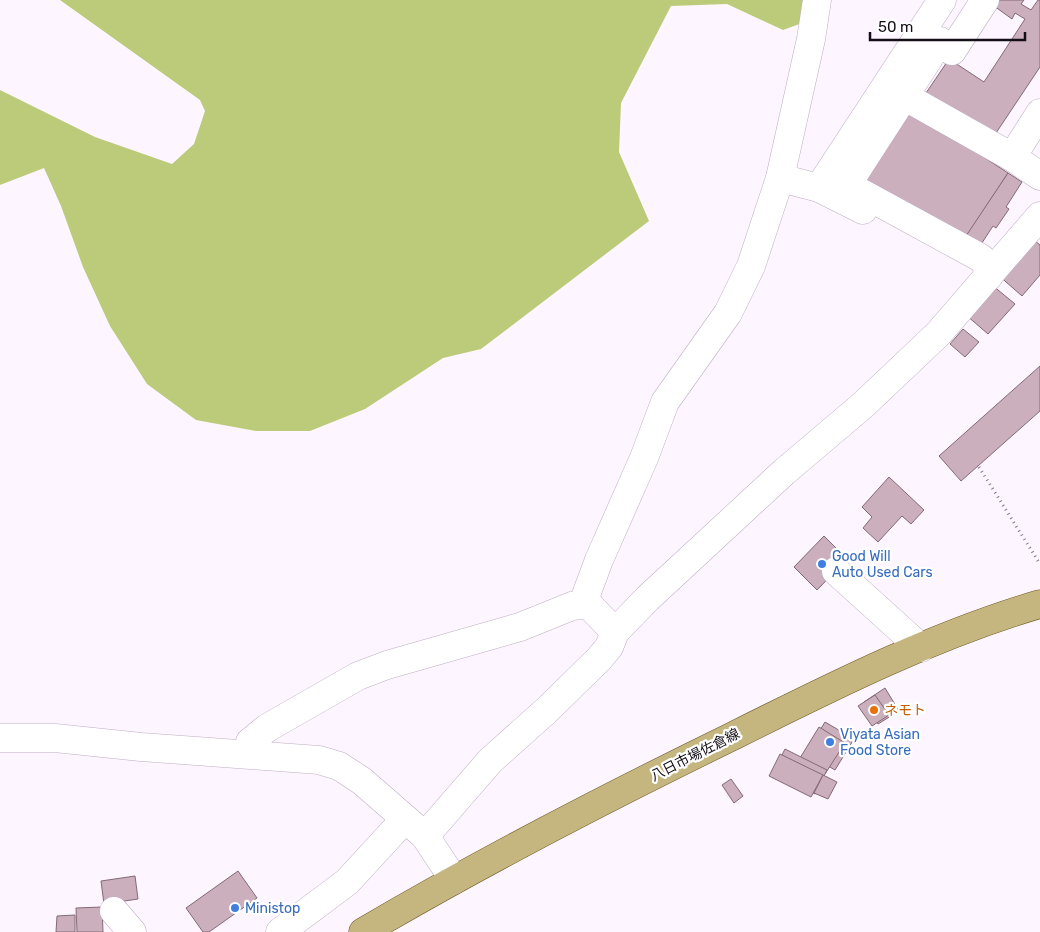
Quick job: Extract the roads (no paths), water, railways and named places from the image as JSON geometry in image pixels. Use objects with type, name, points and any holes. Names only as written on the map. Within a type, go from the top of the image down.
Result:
[{"type":"main road","name":"八日市場佐倉線","points":[[363,932],[454,880],[678,763],[810,698],[921,648],[1000,616],[1040,604]]},
{"type":"street","points":[[615,632],[588,604],[586,595],[599,560],[644,458],[665,402],[732,305],[751,266],[780,178],[811,39],[817,0]]},
{"type":"street","points":[[819,188],[942,0]]},
{"type":"street","points":[[985,0],[952,51],[940,41],[847,185],[981,258],[987,265],[988,277]]},
{"type":"street","points":[[904,96],[1012,157],[1040,176]]},
{"type":"street","points":[[1012,157],[1040,113]]},
{"type":"street","points":[[780,178],[819,188],[978,270],[988,277]]},
{"type":"street","points":[[280,932],[347,882],[415,827],[548,709],[599,660],[609,647],[615,632],[648,598],[729,522],[903,369],[938,334],[1040,216]]},
{"type":"street","points":[[836,571],[921,648]]},
{"type":"street","points":[[248,754],[250,742],[267,728],[358,676],[388,665],[520,627],[572,606],[588,604]]},
{"type":"street","points":[[0,738],[55,738],[141,747],[319,760],[339,766],[362,781],[415,827],[454,880]]},
{"type":"street","points":[[114,911],[132,932]]},
{"type":"place","name":"Good Will Auto Used Cars","points":[[822,564]]},
{"type":"place","name":"ネモト","points":[[874,710]]},
{"type":"place","name":"Viyata Asian Food Store","points":[[830,742]]},
{"type":"place","name":"Ministop","points":[[235,908]]}]
